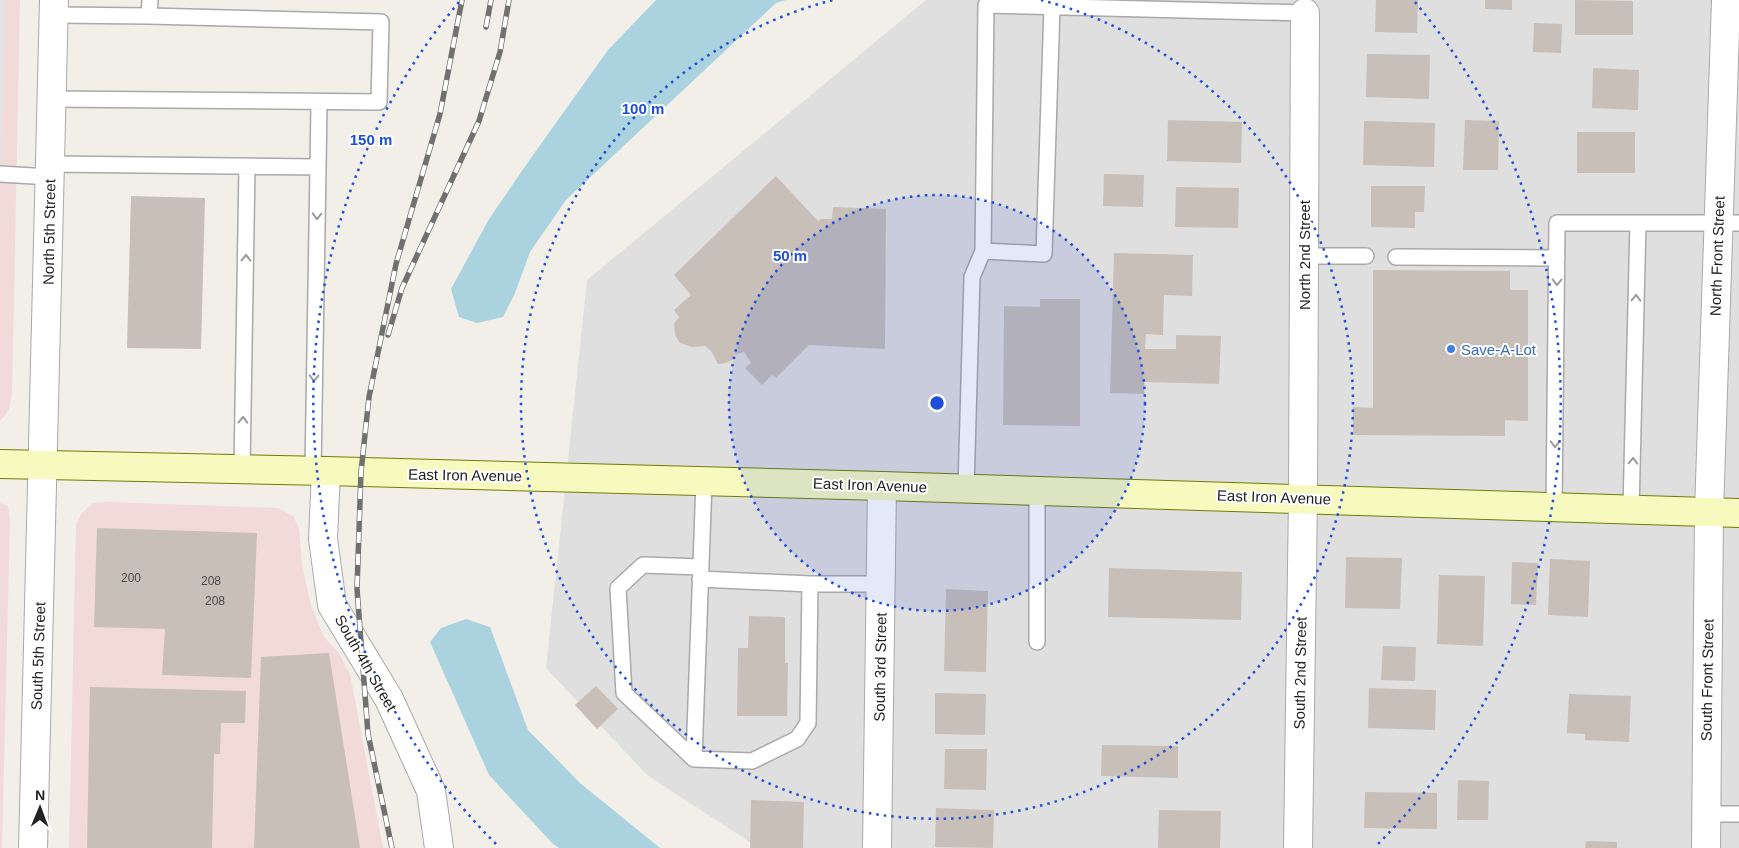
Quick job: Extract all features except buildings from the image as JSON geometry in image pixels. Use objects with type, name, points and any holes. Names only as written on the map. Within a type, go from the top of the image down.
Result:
[{"type":"street","name":"North 5th Street","points":[[43,465],[54,8]]},
{"type":"street","name":"North Front Street","points":[[1709,512],[1729,223],[1730,11]]},
{"type":"street","name":"North 2nd Street","points":[[1303,498],[1305,12]]},
{"type":"street","name":"East Iron Avenue","points":[[0,464],[1037,490],[1739,513]]},
{"type":"street","name":"South 5th Street","points":[[33,848],[43,465]]},
{"type":"street","name":"South 4th Street","points":[[320,471],[323,539],[332,606],[388,699],[431,791],[439,848]]},
{"type":"street","name":"South 3rd Street","points":[[877,848],[882,486]]},
{"type":"street","name":"South 2nd Street","points":[[1298,848],[1303,498]]},
{"type":"street","name":"South Front Street","points":[[1706,848],[1709,512]]},
{"type":"lane","points":[[149,16],[150,0]]},
{"type":"lane","points":[[966,488],[972,277],[983,251],[986,5],[1305,12]]},
{"type":"lane","points":[[983,251],[1044,254],[1052,7]]},
{"type":"lane","points":[[52,99],[379,102],[381,22],[149,16],[54,8]]},
{"type":"lane","points":[[319,102],[320,471]]},
{"type":"lane","points":[[0,174],[50,170],[247,166],[318,167]]},
{"type":"lane","points":[[242,469],[247,166]]},
{"type":"lane","points":[[1554,507],[1557,223],[1729,223]]},
{"type":"lane","points":[[1632,510],[1638,223]]},
{"type":"lane","points":[[1304,256],[1366,256]]},
{"type":"lane","points":[[1396,256],[1557,258]]},
{"type":"lane","points":[[694,759],[704,481]]},
{"type":"lane","points":[[1037,490],[1037,642]]},
{"type":"lane","points":[[810,584],[808,723],[797,739],[752,762],[694,759],[624,693],[618,588],[643,565],[810,584],[881,584]]},
{"type":"lane","points":[[1706,814],[1739,814]]},
{"type":"shaded area","points":[[0,0],[20,0],[12,395],[9,409],[0,420]]},
{"type":"shaded area","points":[[0,0],[5,0],[1,189],[0,189]]},
{"type":"shaded area","points":[[926,0],[1739,0],[1739,848],[759,848],[647,775],[546,668],[587,280]]},
{"type":"shaded area","points":[[0,503],[8,506],[10,520],[2,848],[0,848]]},
{"type":"shaded area","points":[[93,503],[278,508],[293,516],[299,528],[302,564],[311,606],[324,637],[338,652],[350,674],[383,848],[69,848],[76,524],[82,513]]},
{"type":"water","points":[[656,0],[786,0],[776,3],[566,200],[530,252],[515,293],[503,317],[477,323],[459,317],[451,289],[489,219],[608,50]]},
{"type":"water","points":[[466,619],[490,627],[528,730],[580,783],[660,848],[559,848],[553,844],[489,775],[430,642],[441,628]]},
{"type":"railway","points":[[392,848],[368,734],[357,589],[361,472],[369,397],[396,264],[440,114],[462,0]]},
{"type":"railway","points":[[486,27],[491,0]]},
{"type":"railway","points":[[388,335],[402,288],[479,121],[500,52],[509,0]]},
{"type":"place","name":"Save-A-Lot","points":[[1451,349]]}]
